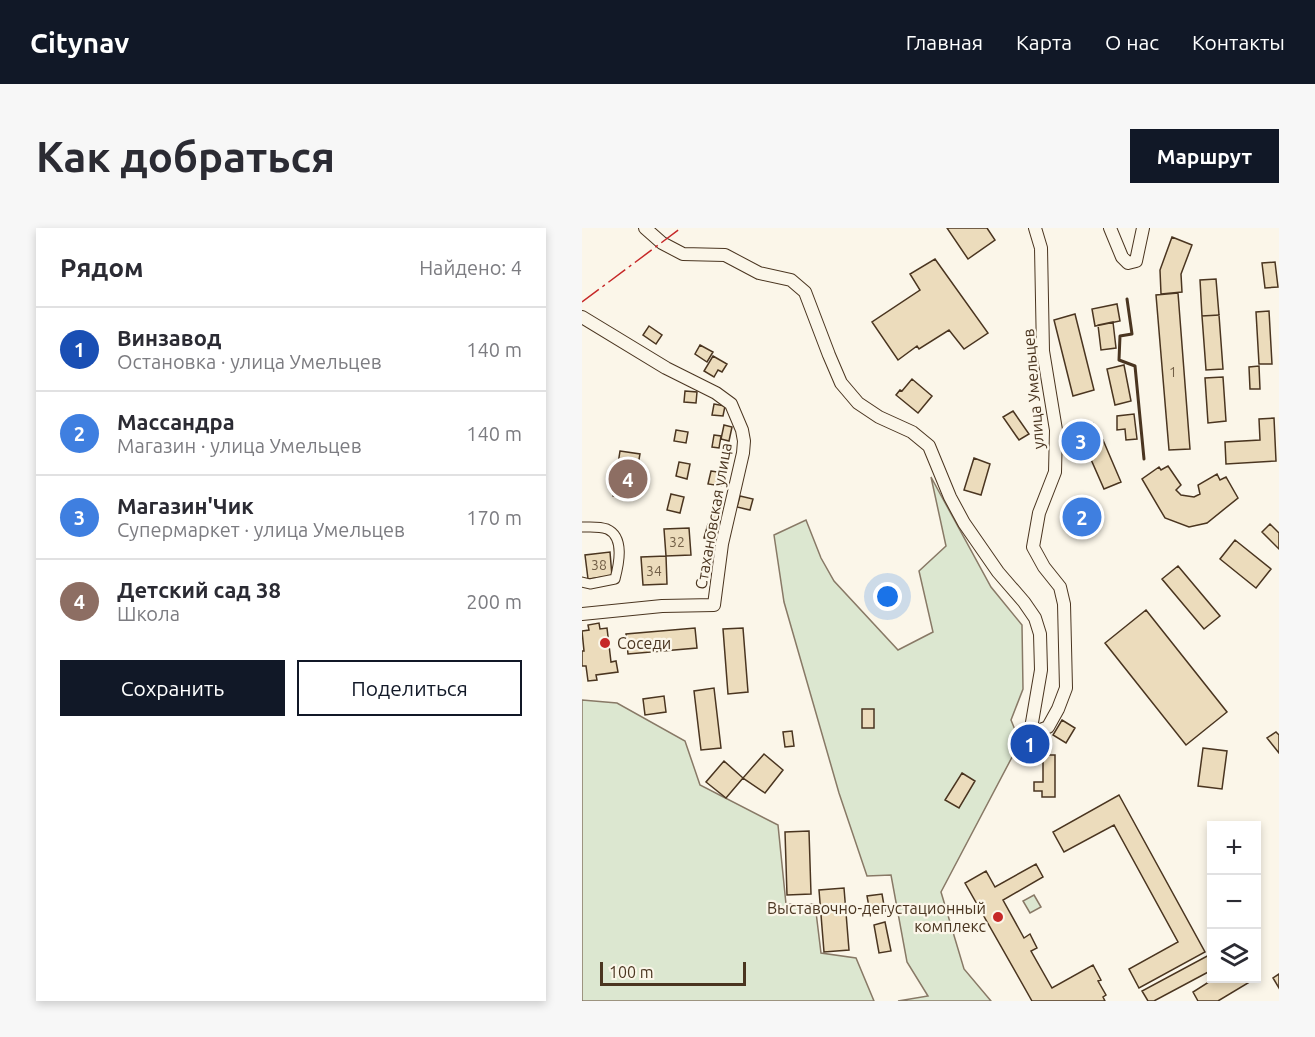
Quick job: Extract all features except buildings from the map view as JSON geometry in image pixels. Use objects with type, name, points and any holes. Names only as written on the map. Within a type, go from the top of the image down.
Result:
[{"type":"main road","name":"улица Умельцев","points":[[645,228],[662,243],[683,254],[725,255],[759,273],[790,280],[805,292],[841,383],[858,403],[879,417],[912,432],[929,446],[950,497],[964,523],[998,572],[1035,618],[1040,634],[1041,670],[1030,734],[1048,727],[1066,688],[1064,604],[1060,587],[1044,567],[1033,547],[1039,513],[1055,472],[1056,451],[1056,430],[1043,351],[1041,248],[1035,228]]},
{"type":"main road","points":[[1110,228],[1122,257],[1128,263],[1136,261],[1143,228]]},
{"type":"main road","name":"Стахановская улица","points":[[582,317],[666,368],[716,393],[731,404],[738,418],[744,441],[723,544],[714,605],[662,606],[582,614]]},
{"type":"street","points":[[582,527],[601,527],[610,530],[619,549],[619,564],[615,579],[590,584],[582,582]]},
{"type":"green space","points":[[931,477],[991,587],[1022,625],[1023,689],[1011,720],[1020,742],[941,892],[964,969],[991,1001],[898,1001],[928,996],[907,962],[891,875],[867,876],[839,793],[784,602],[774,535],[806,520],[821,558],[834,581],[898,650],[933,632],[919,571],[946,546]]},
{"type":"green space","points":[[582,700],[617,703],[685,741],[700,785],[778,825],[786,904],[815,904],[821,953],[856,958],[874,1001],[582,1001]]},
{"type":"green space","points":[[1034,895],[1041,907],[1030,913],[1023,901]]},
{"type":"wall","points":[[1127,299],[1132,334],[1120,336],[1119,360],[1135,366],[1144,459]]},
{"type":"power","points":[[582,302],[681,228]]},
{"type":"place","name":"Магазин'Чик","points":[[1081,441]]},
{"type":"place","name":"Детский сад 38","points":[[628,479]]},
{"type":"place","name":"Массандра","points":[[1082,517]]},
{"type":"place","name":"Соседи","points":[[605,643]]},
{"type":"place","name":"Винзавод","points":[[1030,744]]},
{"type":"place","name":"Выставочно-дегустационный комплекс","points":[[998,917]]}]
